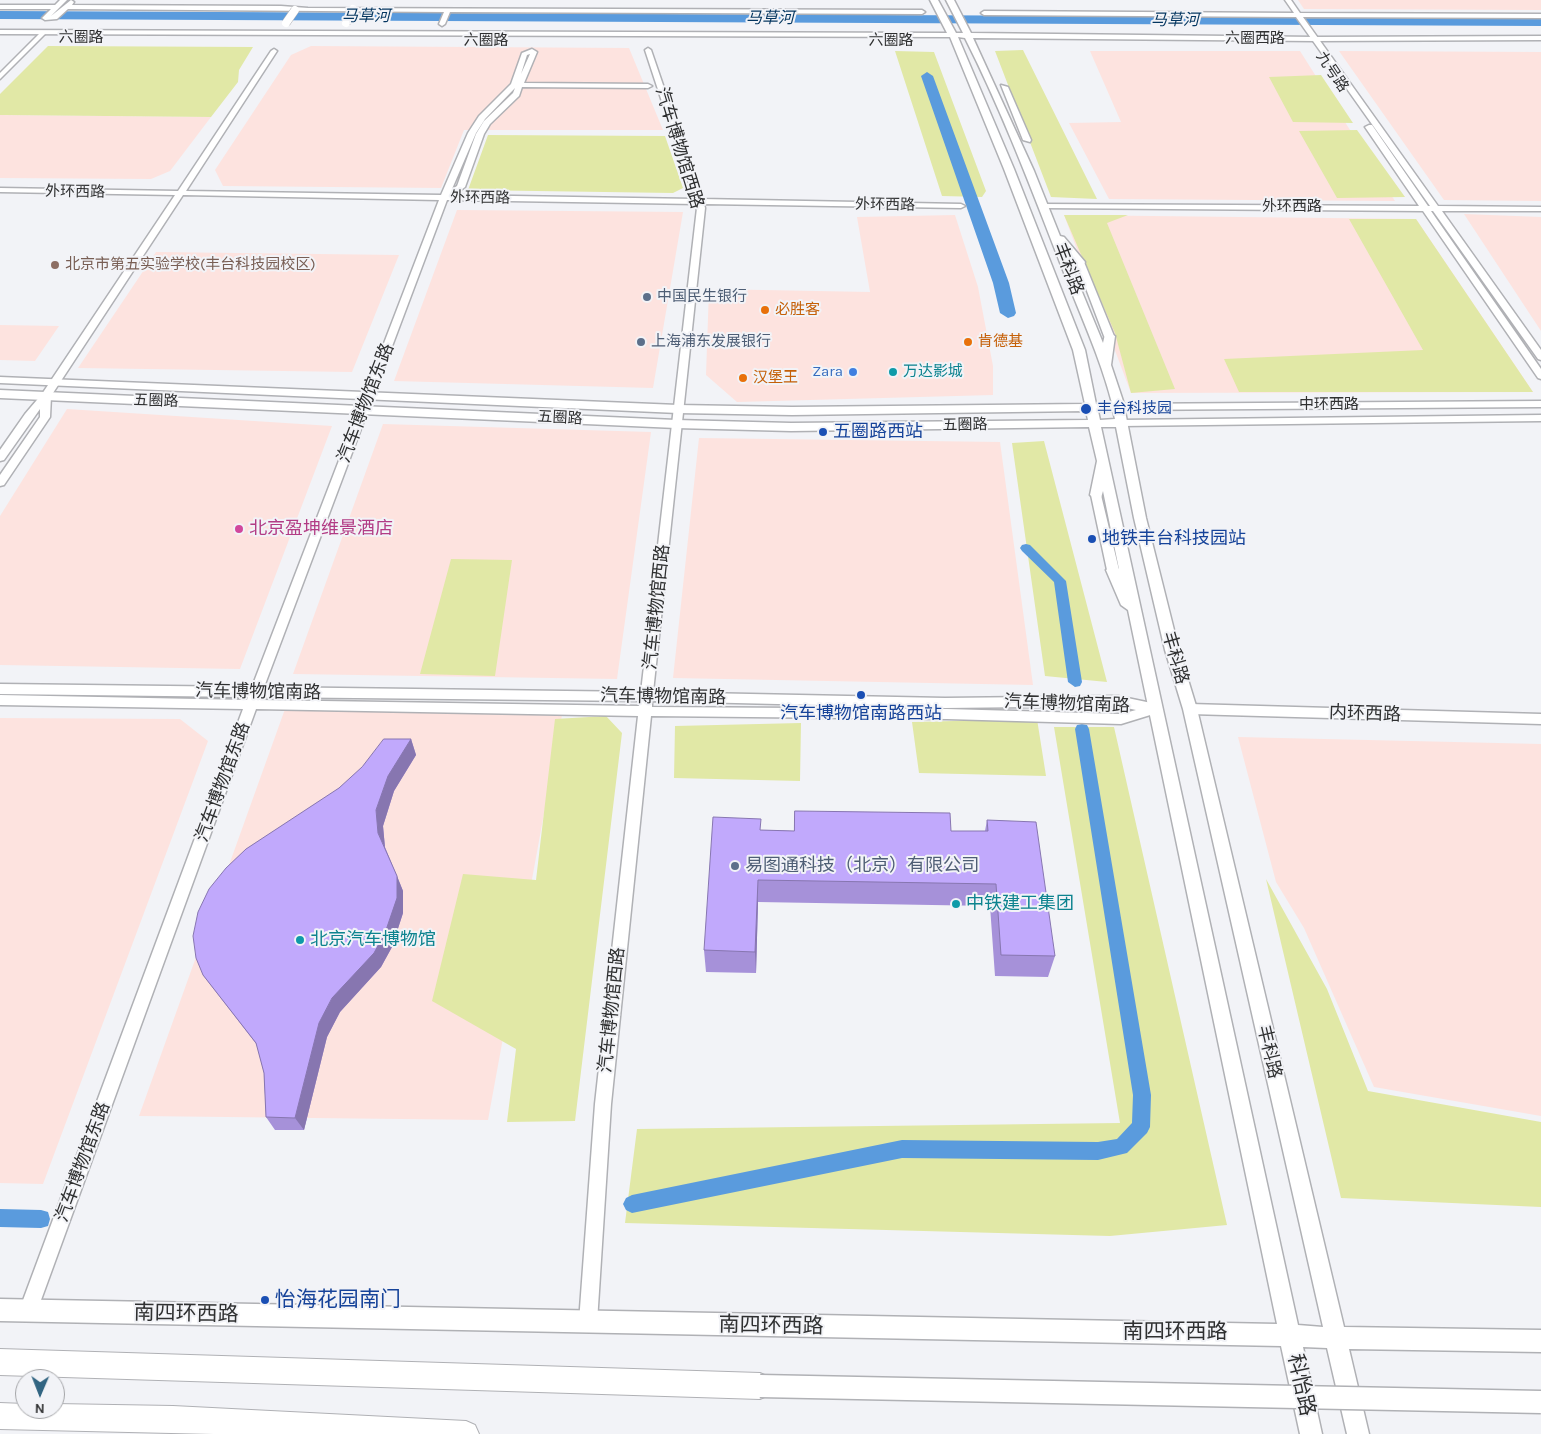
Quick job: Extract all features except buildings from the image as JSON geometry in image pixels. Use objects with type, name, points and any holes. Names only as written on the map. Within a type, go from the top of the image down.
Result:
[{"type":"highway","points":[[0,1362],[296,1369],[383,1374],[760,1386],[1541,1402]]},
{"type":"highway","points":[[0,1416],[173,1419],[466,1434]]},
{"type":"main road","name":"丰科路","points":[[934,0],[954,38],[1020,196],[1079,350],[1290,1336]]},
{"type":"main road","name":"丰科路","points":[[950,0],[982,63],[1029,171],[1106,367],[1119,415],[1136,490],[1142,527],[1172,650],[1190,709],[1336,1338]]},
{"type":"main road","name":"六圈路","points":[[0,32],[37,35],[970,38]]},
{"type":"main road","name":"六圈路","points":[[0,38],[37,35]]},
{"type":"main road","name":"六圈西路","points":[[970,38],[1541,44]]},
{"type":"main road","name":"六圈西路","points":[[1316,42],[1541,38]]},
{"type":"main road","points":[[982,63],[1004,87]]},
{"type":"main road","points":[[1027,140],[1030,160],[1029,171]]},
{"type":"main road","points":[[1054,231],[1080,262]]},
{"type":"main road","points":[[1106,367],[1109,336]]},
{"type":"main road","name":"五圈路","points":[[0,380],[678,409],[792,411],[1092,407],[1119,415]]},
{"type":"main road","name":"五圈路","points":[[0,394],[676,424],[791,427],[1095,423],[1119,415]]},
{"type":"main road","points":[[1096,495],[1099,468],[1103,457]]},
{"type":"main road","points":[[1113,570],[1127,603],[1136,615]]},
{"type":"main road","name":"南四环西路","points":[[0,1310],[947,1330],[1244,1333],[1336,1338],[1541,1341]]},
{"type":"main road","name":"科怡路","points":[[1290,1336],[1311,1434]]},
{"type":"main road","points":[[1336,1338],[1358,1434]]},
{"type":"street","points":[[65,3],[55,18],[45,18],[56,7],[65,3],[73,0]]},
{"type":"street","points":[[286,23],[301,0]]},
{"type":"street","points":[[296,23],[311,0]]},
{"type":"street","points":[[1288,0],[1316,42]]},
{"type":"street","points":[[65,3],[448,10],[922,12]]},
{"type":"street","points":[[0,8],[56,7]]},
{"type":"street","points":[[346,22],[353,9]]},
{"type":"street","points":[[442,24],[448,10]]},
{"type":"street","points":[[984,12],[1541,16]]},
{"type":"street","points":[[0,69],[37,35]]},
{"type":"street","points":[[0,77],[37,35]]},
{"type":"street","name":"九号路","points":[[1316,42],[1424,207],[1541,376]]},
{"type":"street","name":"九号路","points":[[1316,42],[1437,207],[1541,357]]},
{"type":"street","name":"汽车博物馆西路","points":[[588,1322],[603,1104],[701,208],[648,50]]},
{"type":"street","points":[[0,458],[29,416],[46,396],[274,51]]},
{"type":"street","points":[[444,198],[461,187],[480,134],[518,85],[648,86]]},
{"type":"street","points":[[1004,87],[1027,140]]},
{"type":"street","name":"外环西路","points":[[0,190],[961,206]]},
{"type":"street","name":"汽车博物馆东路","points":[[28,1311],[251,705],[444,198]]},
{"type":"street","name":"外环西路","points":[[1043,206],[1541,209]]},
{"type":"street","name":"丰科路","points":[[1080,262],[1109,336]]},
{"type":"street","points":[[0,483],[45,417],[46,396]]},
{"type":"street","name":"中环西路","points":[[1119,415],[1541,404]]},
{"type":"street","name":"中环西路","points":[[1119,415],[1541,418]]},
{"type":"street","points":[[1096,495],[1113,570]]},
{"type":"street","name":"汽车博物馆南路","points":[[0,689],[647,697],[945,703],[1118,702],[1156,709]]},
{"type":"street","name":"汽车博物馆南路","points":[[0,700],[645,712],[976,714],[1121,719],[1156,709]]},
{"type":"street","name":"内环西路","points":[[1190,709],[1541,719]]},
{"type":"shaded area","points":[[1298,0],[1541,0],[1541,10],[1304,9]]},
{"type":"shaded area","points":[[311,46],[629,48],[663,130],[464,130],[441,188],[223,186],[215,170],[291,55]]},
{"type":"shaded area","points":[[1090,51],[1300,51],[1395,201],[1109,199],[1069,123],[1121,122]]},
{"type":"shaded area","points":[[1339,51],[1541,52],[1541,201],[1444,200]]},
{"type":"shaded area","points":[[0,115],[211,117],[170,171],[151,179],[0,178]]},
{"type":"shaded area","points":[[457,210],[683,212],[653,388],[394,381]]},
{"type":"shaded area","points":[[1464,214],[1541,217],[1541,331]]},
{"type":"shaded area","points":[[955,215],[978,287],[993,366],[993,395],[737,402],[706,375],[709,289],[870,292],[857,217]]},
{"type":"shaded area","points":[[1064,215],[1416,219],[1533,392],[1131,393]]},
{"type":"shaded area","points":[[156,252],[399,255],[352,372],[78,368]]},
{"type":"shaded area","points":[[0,325],[59,326],[35,361],[0,360]]},
{"type":"shaded area","points":[[67,409],[332,426],[240,669],[0,665],[0,516]]},
{"type":"shaded area","points":[[383,424],[651,432],[617,679],[293,674]]},
{"type":"shaded area","points":[[699,438],[1000,442],[1033,685],[673,678]]},
{"type":"shaded area","points":[[285,709],[562,715],[488,1120],[139,1116]]},
{"type":"shaded area","points":[[0,718],[180,719],[208,741],[43,1184],[0,1183]]},
{"type":"shaded area","points":[[1238,737],[1541,744],[1541,1116],[1374,1087],[1304,928],[1276,882]]},
{"type":"green space","points":[[48,46],[253,47],[239,70],[238,82],[211,117],[0,115],[0,94]]},
{"type":"green space","points":[[1023,50],[1097,199],[1051,197],[995,51]]},
{"type":"green space","points":[[895,51],[934,52],[986,191],[982,197],[942,196]]},
{"type":"green space","points":[[1321,75],[1353,123],[1293,122],[1269,77]]},
{"type":"green space","points":[[1357,130],[1405,197],[1337,198],[1299,131]]},
{"type":"green space","points":[[488,135],[665,136],[683,188],[673,193],[468,190]]},
{"type":"green space","points":[[1064,215],[1128,215],[1107,223],[1175,389],[1131,393],[1115,333]]},
{"type":"green space","points":[[1349,219],[1416,219],[1533,392],[1239,392],[1224,359],[1423,350]]},
{"type":"green space","points":[[1044,441],[1107,682],[1045,676],[1012,443]]},
{"type":"green space","points":[[451,559],[512,560],[495,676],[420,674]]},
{"type":"green space","points":[[606,716],[622,733],[575,1121],[507,1122],[516,1049],[432,1001],[463,874],[536,880],[555,719]]},
{"type":"green space","points":[[1037,719],[1046,776],[919,773],[912,722]]},
{"type":"green space","points":[[801,723],[800,781],[674,778],[675,726]]},
{"type":"green space","points":[[1054,727],[1114,727],[1227,1225],[1110,1236],[625,1223],[637,1129],[1120,1123]]},
{"type":"green space","points":[[1266,879],[1327,989],[1368,1091],[1541,1122],[1541,1207],[1341,1198]]},
{"type":"waterway","name":"马草河","points":[[0,15],[1541,22]]},
{"type":"waterway","points":[[927,76],[1001,283],[1008,313]]},
{"type":"waterway","points":[[1026,548],[1060,581],[1075,682]]},
{"type":"waterway","points":[[632,1204],[902,1149],[1098,1151],[1121,1147],[1141,1127],[1142,1095],[1082,729]]},
{"type":"waterway","points":[[0,1218],[41,1219]]},
{"type":"place","name":"北京市第五实验学校(丰台科技园校区)","points":[[55,265]]},
{"type":"place","name":"中国民生银行","points":[[647,297]]},
{"type":"place","name":"必胜客","points":[[765,310]]},
{"type":"place","name":"上海浦东发展银行","points":[[641,342]]},
{"type":"place","name":"肯德基","points":[[968,342]]},
{"type":"place","name":"Zara","points":[[853,372]]},
{"type":"place","name":"万达影城","points":[[893,372]]},
{"type":"place","name":"汉堡王","points":[[743,378]]},
{"type":"place","name":"丰台科技园","points":[[1086,409]]},
{"type":"place","name":"五圈路西站","points":[[823,432]]},
{"type":"place","name":"北京盈坤维景酒店","points":[[239,529]]},
{"type":"place","name":"地铁丰台科技园站","points":[[1092,539]]},
{"type":"place","name":"汽车博物馆南路西站","points":[[861,695]]},
{"type":"place","name":"易图通科技（北京）有限公司","points":[[735,866]]},
{"type":"place","name":"中铁建工集团","points":[[956,904]]},
{"type":"place","name":"北京汽车博物馆","points":[[300,940]]},
{"type":"place","name":"怡海花园南门","points":[[265,1300]]}]
